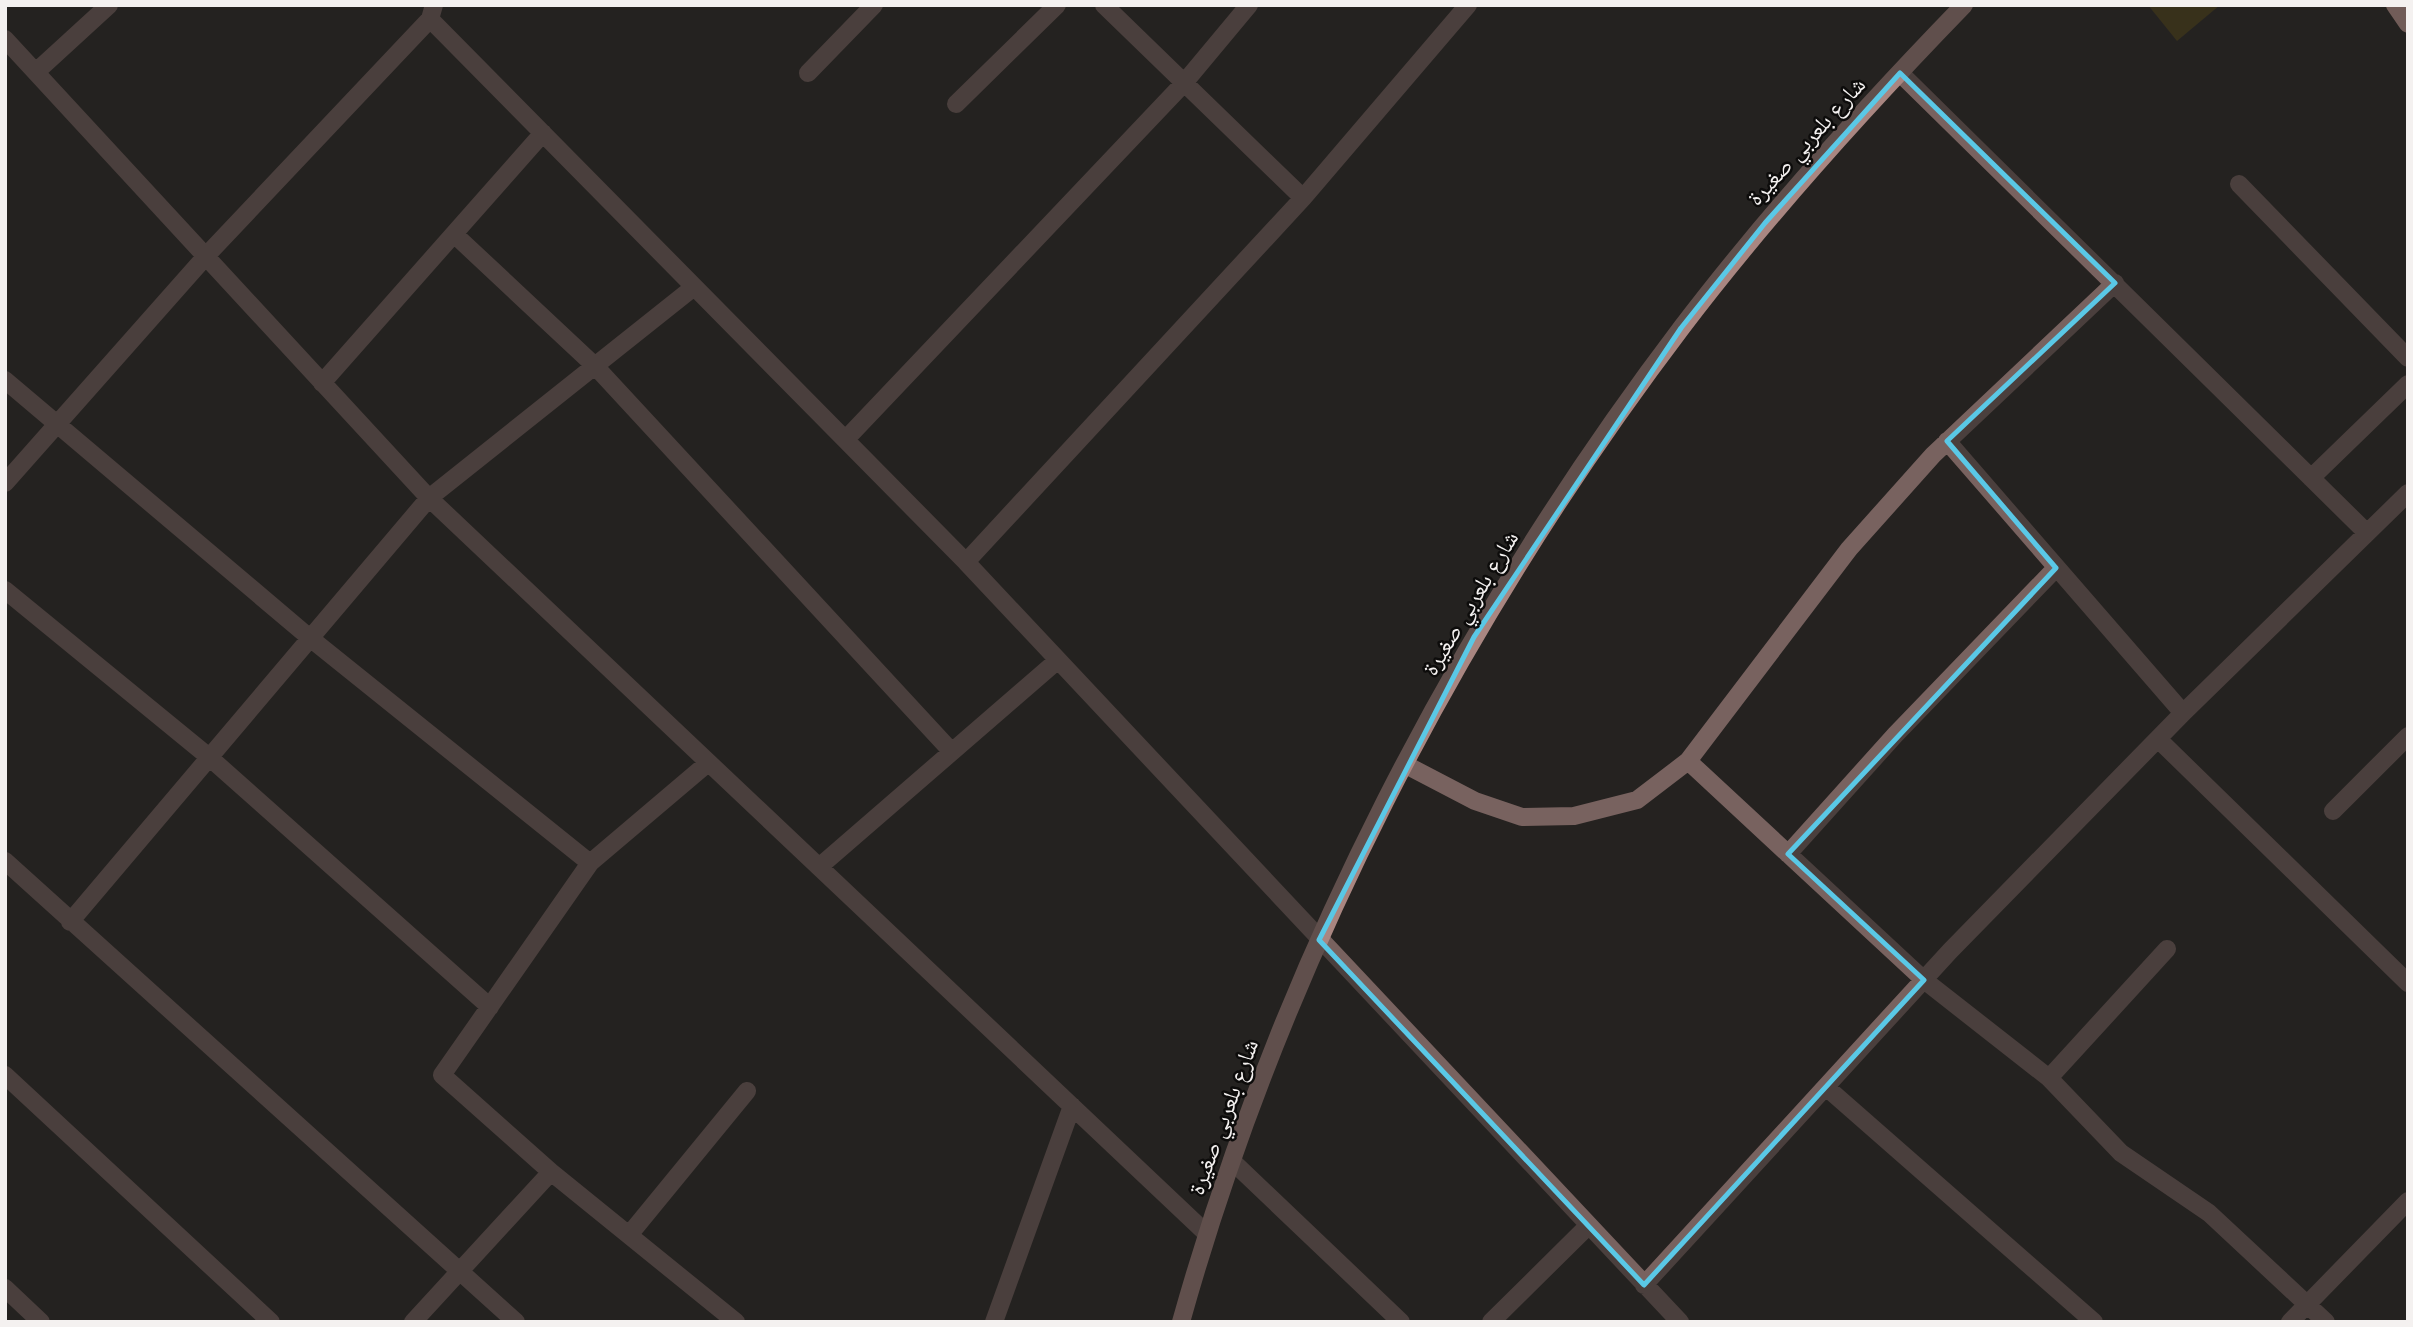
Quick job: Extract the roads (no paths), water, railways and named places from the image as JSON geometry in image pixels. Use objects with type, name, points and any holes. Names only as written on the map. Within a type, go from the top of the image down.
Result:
[{"type":"main road","name":"شارع بلعربي صغيرة","points":[[1181,1322],[1206,1233],[1264,1068],[1319,940],[1406,765],[1474,637],[1581,470],[1681,328],[1765,223],[1964,5]]},
{"type":"street","points":[[37,71],[108,5]]},
{"type":"street","points":[[808,73],[874,5]]},
{"type":"street","points":[[956,104],[1057,5]]},
{"type":"street","points":[[1104,5],[1303,198]]},
{"type":"street","points":[[846,439],[1184,83],[1248,5]]},
{"type":"street","points":[[966,562],[1303,198],[1468,5]]},
{"type":"street","points":[[5,483],[206,256],[432,12],[543,133],[966,562],[1681,1322]]},
{"type":"street","points":[[5,39],[429,498],[1206,1233]]},
{"type":"street","points":[[1900,73],[2367,533]]},
{"type":"street","points":[[322,383],[543,133]]},
{"type":"street","points":[[2239,184],[2408,358]]},
{"type":"street","points":[[454,234],[595,366],[952,752]]},
{"type":"street","points":[[1406,765],[1475,801],[1522,817],[1574,816],[1637,800],[1688,761],[1849,549],[1947,441],[2115,283]]},
{"type":"street","points":[[70,922],[429,498],[694,287]]},
{"type":"street","points":[[5,380],[56,426],[310,638],[590,863]]},
{"type":"street","points":[[2311,478],[2408,384]]},
{"type":"street","points":[[1947,441],[2183,713]]},
{"type":"street","points":[[1644,1285],[1924,980],[2183,713],[2408,494]]},
{"type":"street","points":[[1788,854],[1895,735],[2056,568]]},
{"type":"street","points":[[5,590],[209,757],[489,1007]]},
{"type":"street","points":[[819,867],[1058,660]]},
{"type":"street","points":[[2333,811],[2408,736]]},
{"type":"street","points":[[2158,739],[2408,983]]},
{"type":"street","points":[[1688,761],[1924,980],[2049,1077],[2121,1153],[2209,1213],[2326,1322]]},
{"type":"street","points":[[709,763],[590,863],[442,1076],[551,1172],[736,1322]]},
{"type":"street","points":[[5,861],[516,1322]]},
{"type":"street","points":[[2049,1077],[2167,949]]},
{"type":"street","points":[[5,1076],[271,1322]]},
{"type":"street","points":[[1826,1087],[2094,1322]]},
{"type":"street","points":[[629,1235],[747,1091]]},
{"type":"street","points":[[994,1322],[1072,1106]]},
{"type":"street","points":[[1232,1161],[1401,1322]]},
{"type":"street","points":[[413,1322],[551,1172]]},
{"type":"street","points":[[2290,1322],[2408,1201]]},
{"type":"street","points":[[1491,1322],[1588,1226]]},
{"type":"street","points":[[5,1288],[41,1322]]}]
